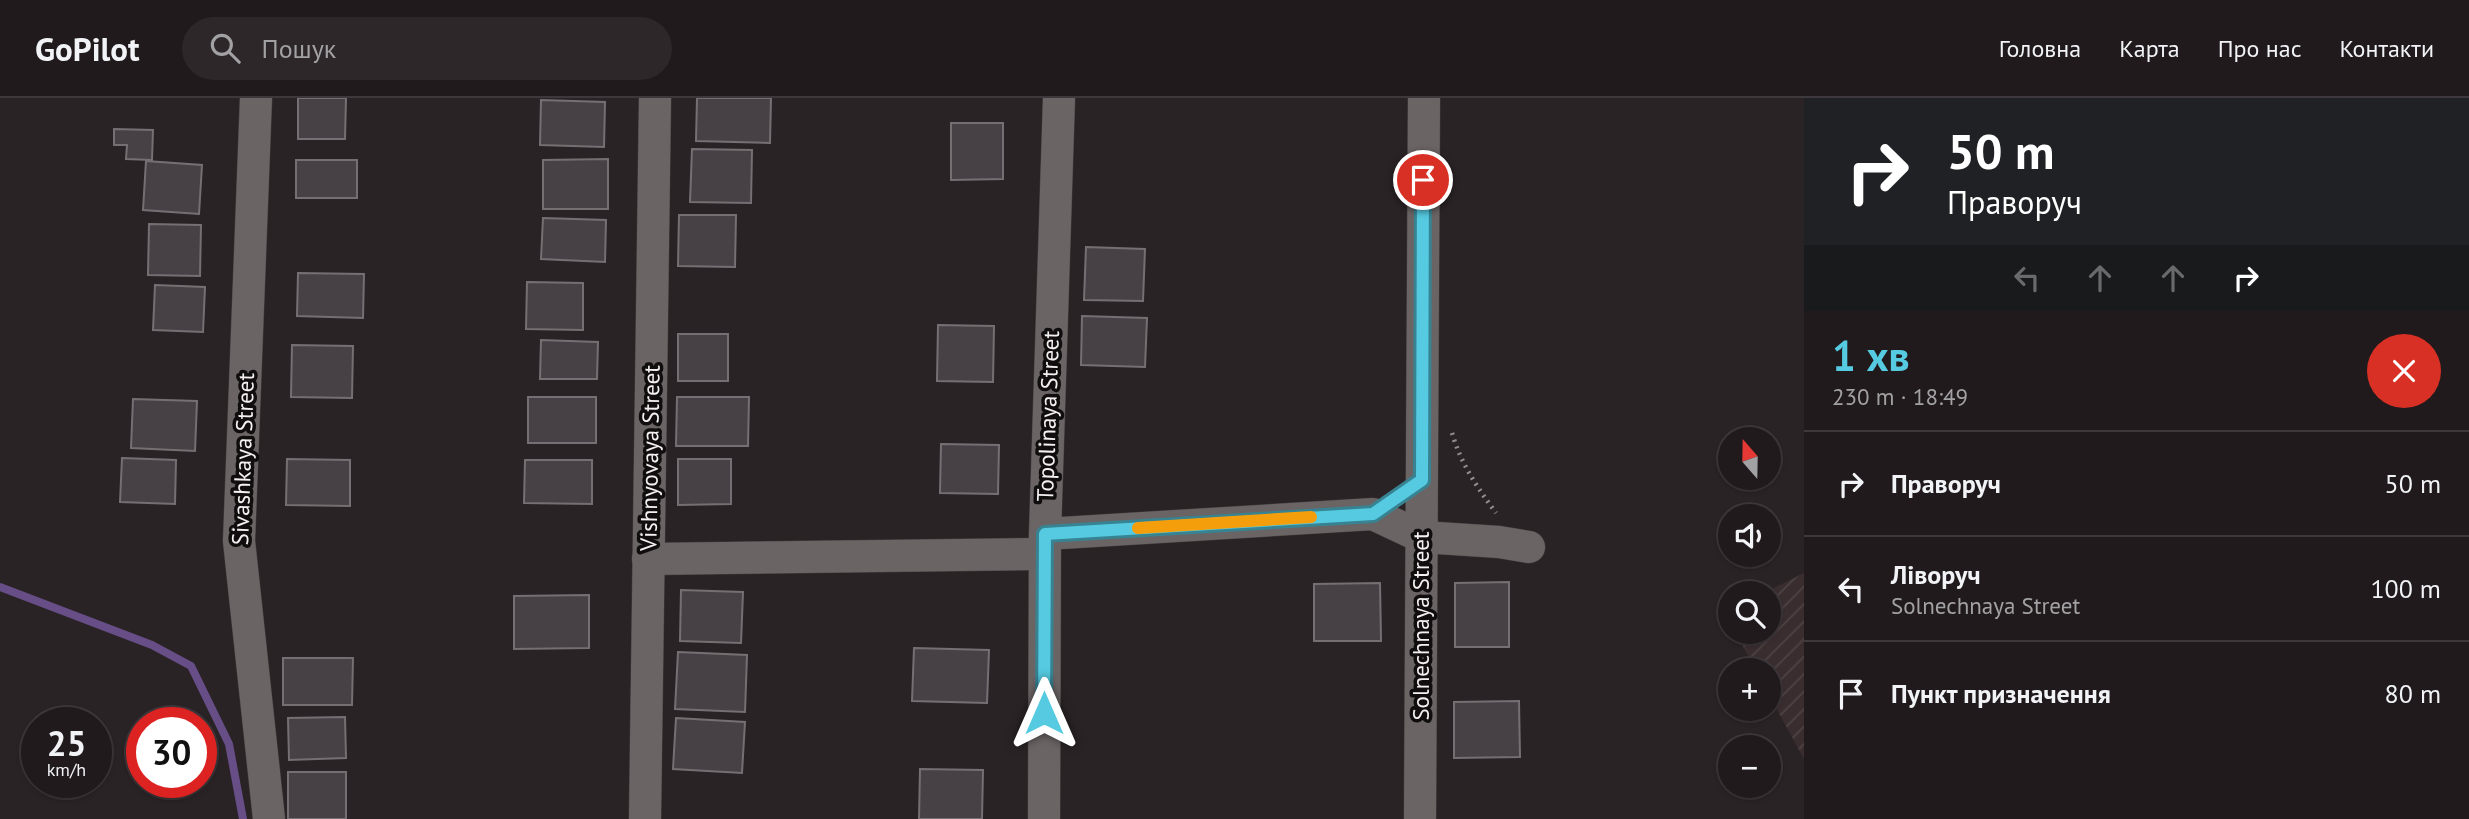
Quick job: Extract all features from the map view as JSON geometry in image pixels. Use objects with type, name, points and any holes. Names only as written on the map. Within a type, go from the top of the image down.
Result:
[{"type":"street","name":"Sivashkaya Street","points":[[256,98],[239,541],[269,819]]},
{"type":"street","name":"Vishnyovaya Street","points":[[645,819],[655,98]]},
{"type":"street","name":"Topolinaya Street","points":[[1044,819],[1045,544],[1059,98]]},
{"type":"street","name":"Solnechnaya Street","points":[[1420,819],[1424,98]]},
{"type":"street","points":[[648,559],[1045,544],[1373,514],[1422,480]]},
{"type":"street","points":[[1373,514],[1422,537],[1514,544]]},
{"type":"path","points":[[1450,426],[1470,479],[1497,514],[1514,544]]},
{"type":"shaded area","points":[[1804,573],[1804,759],[1781,717],[1781,658],[1749,658],[1742,644],[1781,644],[1781,584]]},
{"type":"building","points":[[298,98],[346,98],[345,139],[298,139]]},
{"type":"building","points":[[697,98],[771,98],[770,143],[696,141]]},
{"type":"building","points":[[541,100],[605,102],[604,147],[540,145]]},
{"type":"building","points":[[951,123],[1003,123],[1003,179],[951,180]]},
{"type":"building","points":[[114,129],[153,130],[152,160],[126,159],[127,145],[114,145]]},
{"type":"building","points":[[692,149],[752,150],[751,203],[690,202]]},
{"type":"building","points":[[608,159],[608,209],[543,209],[543,160]]},
{"type":"building","points":[[296,160],[357,160],[357,198],[296,198]]},
{"type":"building","points":[[146,161],[202,165],[199,214],[143,210]]},
{"type":"building","points":[[679,215],[736,215],[735,267],[678,266]]},
{"type":"building","points":[[543,218],[606,220],[605,262],[541,259]]},
{"type":"building","points":[[149,224],[201,225],[200,276],[148,275]]},
{"type":"building","points":[[1086,247],[1145,249],[1143,301],[1084,300]]},
{"type":"building","points":[[298,273],[364,274],[363,318],[297,316]]},
{"type":"building","points":[[527,282],[583,283],[583,330],[526,329]]},
{"type":"building","points":[[155,285],[205,287],[203,332],[153,330]]},
{"type":"building","points":[[1082,316],[1147,318],[1145,367],[1081,365]]},
{"type":"building","points":[[938,325],[994,326],[993,382],[937,381]]},
{"type":"building","points":[[678,334],[728,334],[728,381],[678,381]]},
{"type":"building","points":[[541,340],[598,342],[597,379],[540,379]]},
{"type":"building","points":[[292,345],[353,346],[352,398],[291,397]]},
{"type":"building","points":[[528,397],[596,397],[596,443],[528,443]]},
{"type":"building","points":[[677,397],[749,397],[748,446],[676,446]]},
{"type":"building","points":[[133,399],[197,401],[195,451],[131,448]]},
{"type":"building","points":[[941,444],[999,445],[998,494],[940,493]]},
{"type":"building","points":[[122,458],[176,460],[175,504],[120,502]]},
{"type":"building","points":[[287,459],[350,460],[350,506],[286,505]]},
{"type":"building","points":[[678,459],[731,459],[731,504],[678,505]]},
{"type":"building","points":[[525,460],[592,460],[592,504],[524,503]]},
{"type":"building","points":[[1509,582],[1509,647],[1455,647],[1455,583]]},
{"type":"building","points":[[1380,583],[1381,641],[1314,641],[1314,584]]},
{"type":"building","points":[[681,590],[743,592],[741,643],[680,641]]},
{"type":"building","points":[[589,595],[589,648],[514,649],[514,596]]},
{"type":"building","points":[[914,648],[989,650],[987,703],[912,701]]},
{"type":"building","points":[[678,652],[747,655],[745,712],[675,709]]},
{"type":"building","points":[[283,658],[353,658],[352,705],[283,705]]},
{"type":"building","points":[[1519,701],[1520,757],[1454,758],[1454,702]]},
{"type":"building","points":[[345,717],[346,758],[289,760],[288,718]]},
{"type":"building","points":[[676,718],[745,722],[742,773],[673,769]]},
{"type":"building","points":[[920,769],[983,770],[982,819],[919,819]]},
{"type":"building","points":[[288,772],[346,772],[346,819],[288,819]]},
{"type":"waterway","points":[[0,587],[152,645],[191,666],[229,744],[243,819]]},
{"type":"slow traffic","points":[[1138,528],[1311,517]]},
{"type":"route","points":[[1044,713],[1045,534],[1373,514],[1422,480],[1423,180]]}]
